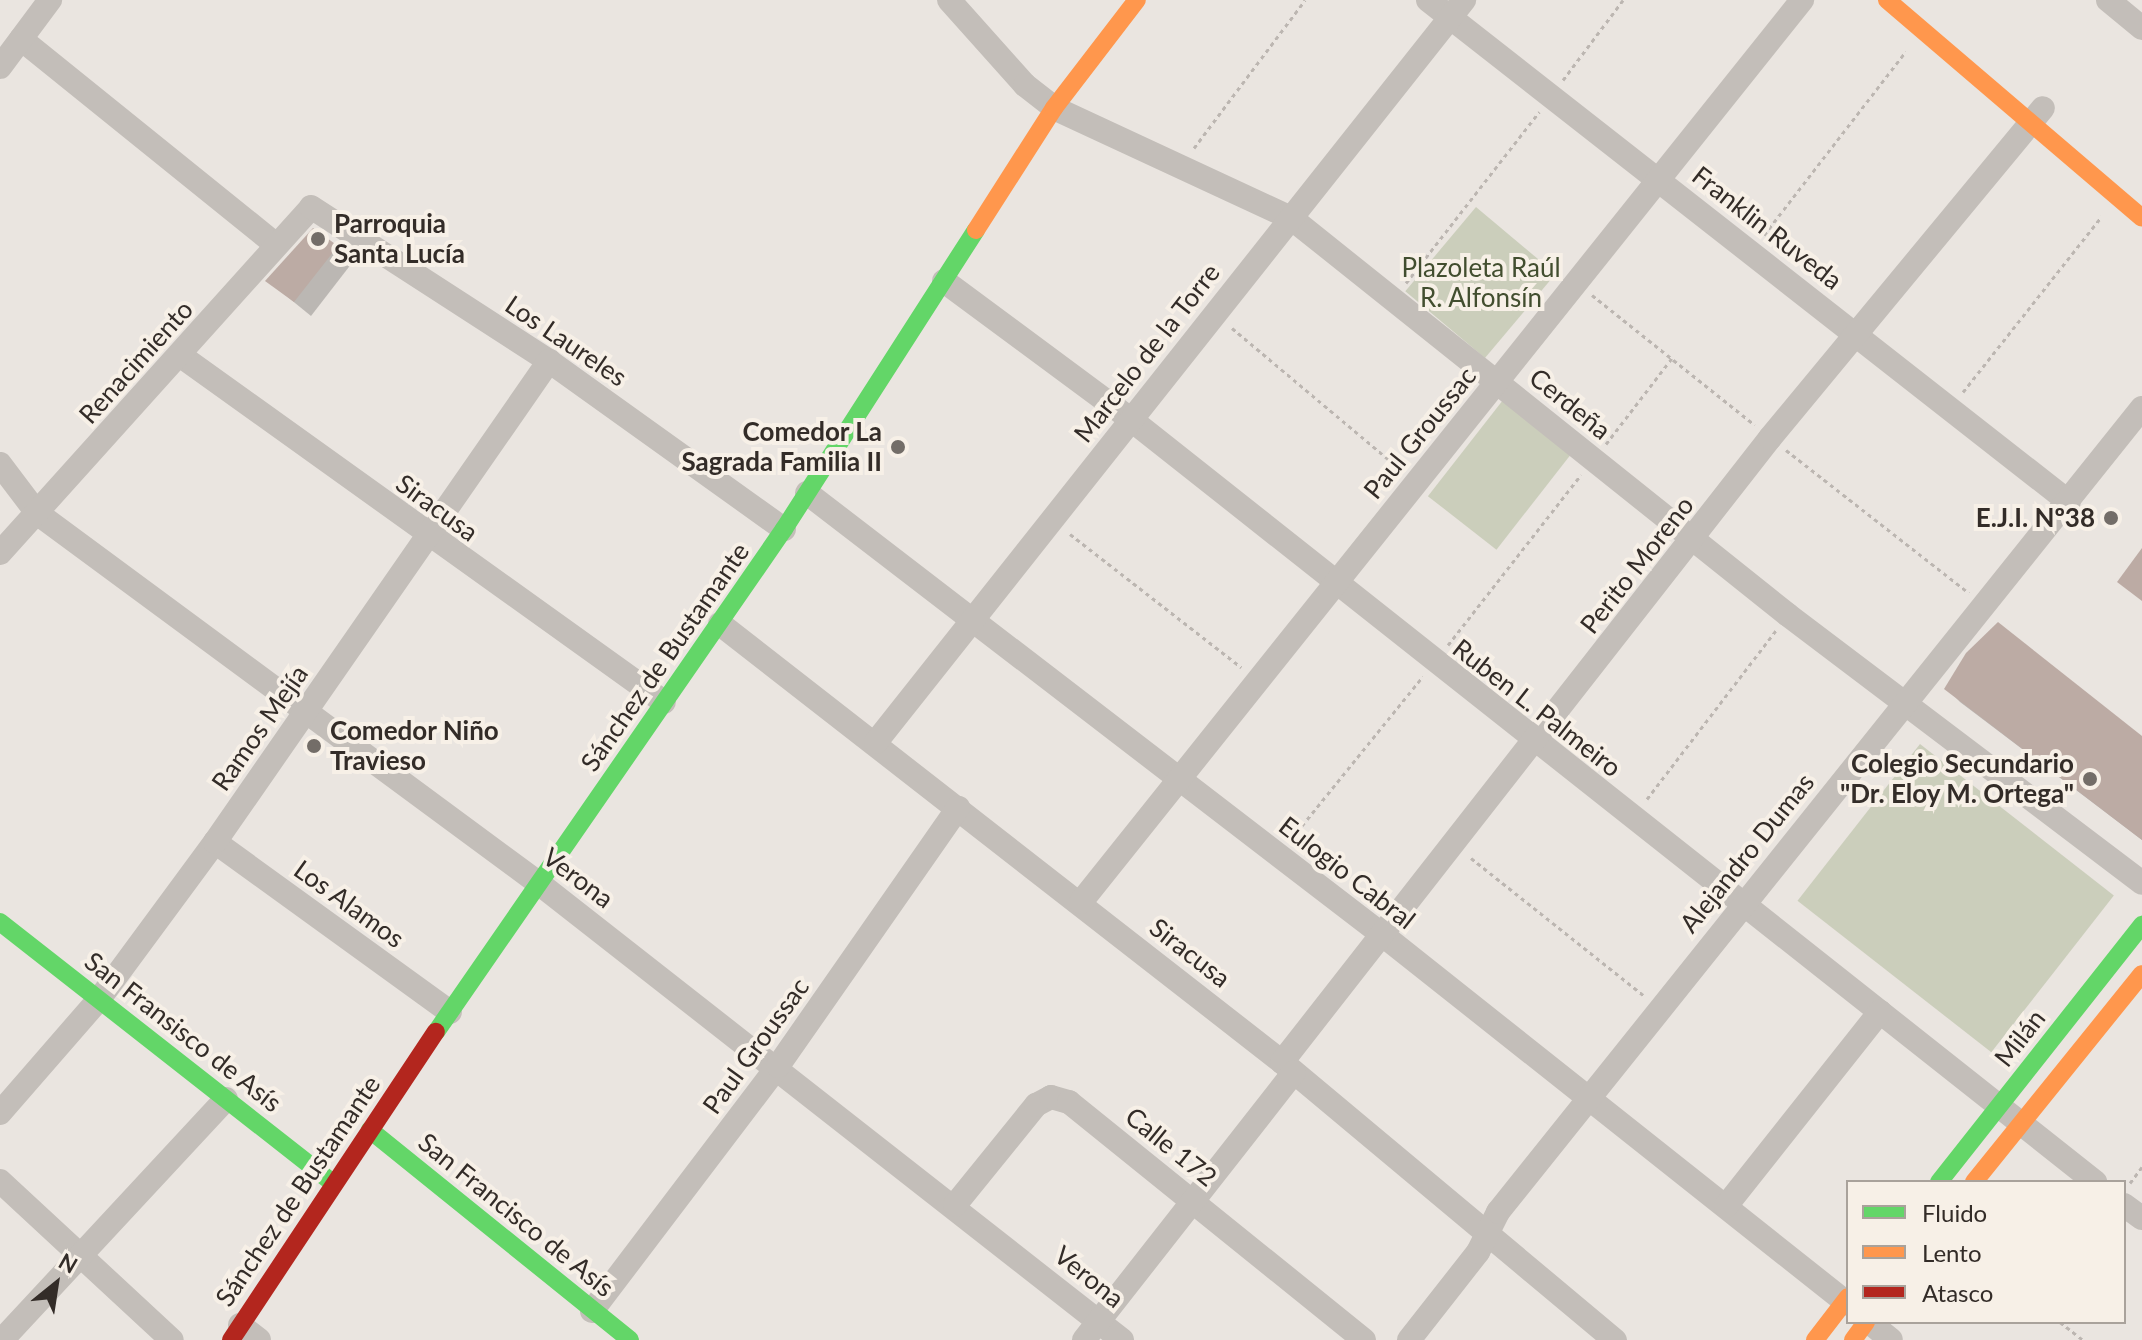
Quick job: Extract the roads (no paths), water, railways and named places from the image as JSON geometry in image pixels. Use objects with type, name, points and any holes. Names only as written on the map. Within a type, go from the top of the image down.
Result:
[{"type":"street","points":[[0,67],[50,0]]},
{"type":"street","name":"Cerdeña","points":[[949,0],[1025,85],[1054,108],[1182,164],[1291,218],[1499,381],[1788,615],[2142,883]]},
{"type":"street","name":"Sánchez de Bustamante","points":[[244,1335],[370,1130],[784,529],[1054,108],[1137,0]]},
{"type":"street","name":"Franklin Ruveda","points":[[1428,0],[1457,9],[1551,95],[2069,502]]},
{"type":"street","name":"Paul Groussac","points":[[1081,902],[1255,678],[1499,381],[1802,0]]},
{"type":"street","points":[[1887,0],[1921,31],[2142,194]]},
{"type":"street","points":[[2108,0],[2142,28]]},
{"type":"street","name":"Marcelo de la Torre","points":[[876,742],[1129,418],[1457,9]]},
{"type":"street","points":[[21,39],[276,245]]},
{"type":"street","points":[[1964,39],[2035,115],[2142,218]]},
{"type":"street","name":"Perito Moreno","points":[[1092,1331],[1193,1201],[1384,936],[1533,742],[1855,333],[2035,115]]},
{"type":"street","name":"Renacimiento","points":[[0,553],[181,356],[311,207]]},
{"type":"street","name":"Los Laureles","points":[[311,207],[549,361],[784,529]]},
{"type":"street","name":"Ruben L. Palmeiro","points":[[944,281],[1129,418],[1433,663],[2092,1180]]},
{"type":"street","name":"Siracusa","points":[[181,356],[424,534],[664,702]]},
{"type":"street","name":"Ramos Mejía","points":[[0,1113],[100,998],[215,842],[424,534],[549,361]]},
{"type":"street","name":"Alejandro Dumas","points":[[1409,1340],[1487,1235],[1498,1212],[2142,408]]},
{"type":"street","name":"Verona","points":[[0,464],[37,513],[541,885],[778,1066],[955,1205],[1092,1331],[1122,1340]]},
{"type":"street","name":"Eulogio Cabral","points":[[807,493],[1384,936],[1846,1300]]},
{"type":"street","name":"Siracusa","points":[[720,624],[876,742],[1288,1067],[1615,1340]]},
{"type":"street","name":"Paul Groussac","points":[[592,1311],[778,1066],[958,808]]},
{"type":"street","name":"Los Alamos","points":[[215,842],[450,1012]]},
{"type":"street","name":"San Fransisco de Asís","points":[[0,922],[334,1184]]},
{"type":"street","name":"Milán","points":[[1941,1180],[2142,925]]},
{"type":"street","name":"Milán","points":[[1976,1180],[2142,974]]},
{"type":"street","points":[[1726,1206],[1880,1012]]},
{"type":"street","name":"Calle 172","points":[[955,1205],[1036,1105],[1051,1097],[1069,1102],[1364,1340]]},
{"type":"street","points":[[2,1340],[226,1099]]},
{"type":"street","name":"San Francisco de Asís","points":[[370,1130],[630,1340]]},
{"type":"street","points":[[0,1181],[172,1340]]},
{"type":"street","points":[[1815,1340],[1846,1302]]},
{"type":"street","points":[[1853,1340],[1865,1324]]},
{"type":"street","points":[[1870,1324],[1891,1340]]},
{"type":"place","name":"Parroquia Santa Lucía","points":[[318,239]]},
{"type":"place","name":"Comedor La Sagrada Familia II","points":[[898,447]]},
{"type":"place","name":"E.J.I. Nº38","points":[[2111,518]]},
{"type":"place","name":"Comedor Niño Travieso","points":[[314,746]]},
{"type":"place","name":"Colegio Secundario \"Dr. Eloy M. Ortega\"","points":[[2090,779]]},
{"type":"park label","name":"Plazoleta Raúl R. Alfonsín","points":[[1481,283]]}]
